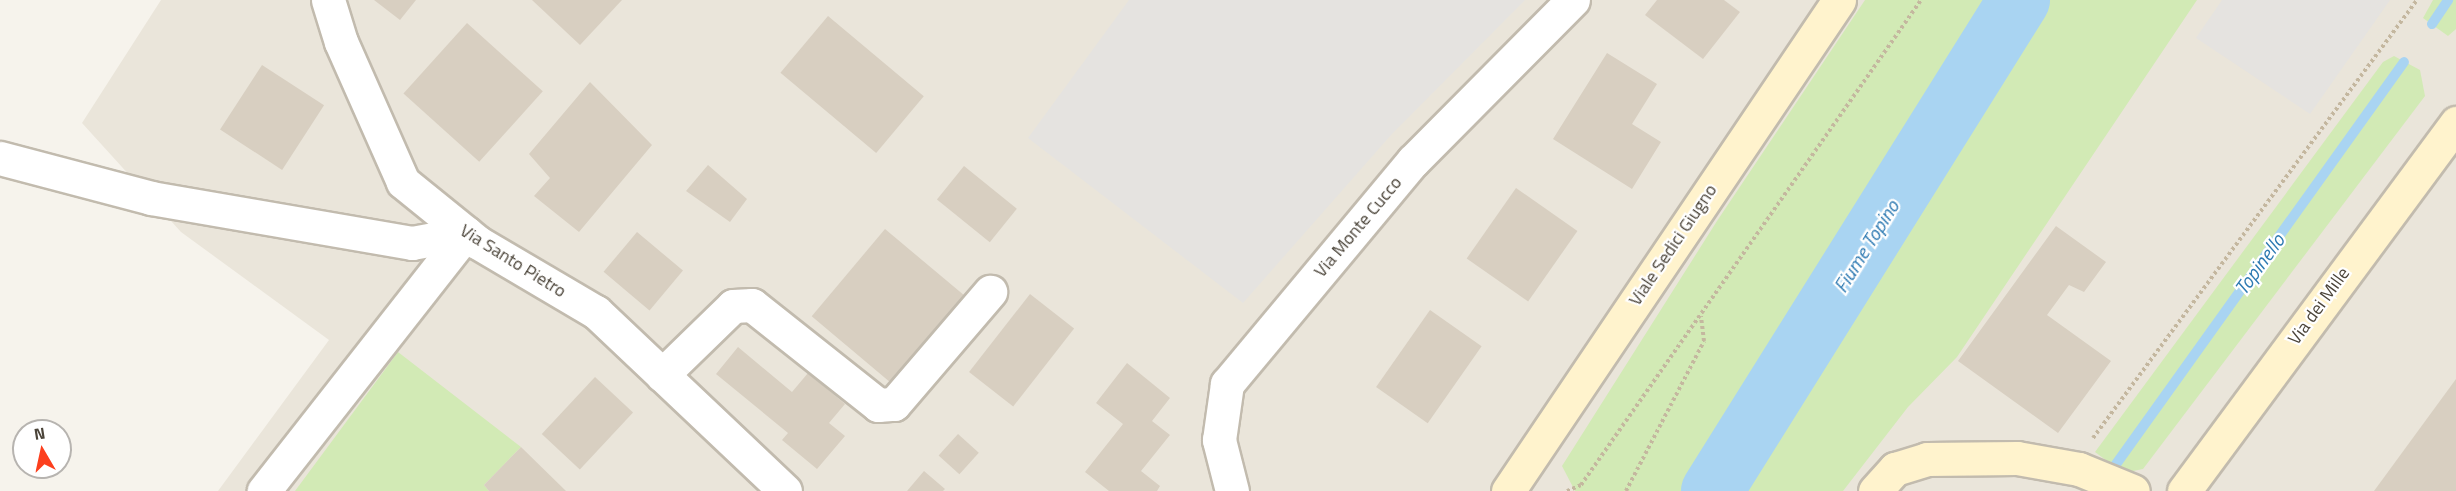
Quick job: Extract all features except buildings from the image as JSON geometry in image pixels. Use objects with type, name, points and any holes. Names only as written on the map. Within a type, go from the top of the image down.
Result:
[{"type":"street","name":"Via Santo Pietro","points":[[328,0],[341,42],[403,182],[466,233],[596,312],[785,491]]},
{"type":"street","name":"Viale Sedici Giugno","points":[[1513,489],[1839,0]]},
{"type":"street","name":"Via Monte Cucco","points":[[1232,491],[1219,440],[1227,384],[1413,161],[1572,1]]},
{"type":"street","name":"Via dei Mille","points":[[2184,491],[2456,123]]},
{"type":"street","points":[[0,158],[152,198],[412,243],[466,233]]},
{"type":"street","points":[[264,491],[466,233]]},
{"type":"street","points":[[662,375],[733,306],[752,305],[878,405],[894,404],[990,292]]},
{"type":"street","points":[[1886,484],[1927,459],[2017,458],[2071,468],[2133,491]]},
{"type":"path","points":[[1567,491],[1581,485],[1921,0]]},
{"type":"path","points":[[2071,468],[2218,264],[2417,0]]},
{"type":"path","points":[[1626,491],[1704,341],[1701,314]]},
{"type":"shaded area","points":[[161,0],[2456,0],[2456,491],[218,491],[329,340],[181,232],[82,123]]},
{"type":"shaded area","points":[[1129,0],[1525,0],[1391,135],[1243,303],[1028,138]]},
{"type":"shaded area","points":[[2222,0],[2390,0],[2310,114],[2196,38]]},
{"type":"green space","points":[[1865,0],[2197,0],[1957,357],[1908,407],[1843,491],[1575,491],[1562,466],[1717,221]]},
{"type":"green space","points":[[2433,0],[2456,0],[2456,29],[2448,36],[2423,18]]},
{"type":"green space","points":[[2394,56],[2420,70],[2425,96],[2143,469],[2123,473],[2095,452],[2383,62]]},
{"type":"green space","points":[[398,352],[521,447],[484,485],[489,491],[295,491]]},
{"type":"waterway","name":"Fiume Topino","points":[[1712,491],[2019,0]]},
{"type":"waterway","name":"Topinello","points":[[2432,24],[2448,0]]},
{"type":"waterway","name":"Topinello","points":[[2114,467],[2404,62]]}]
